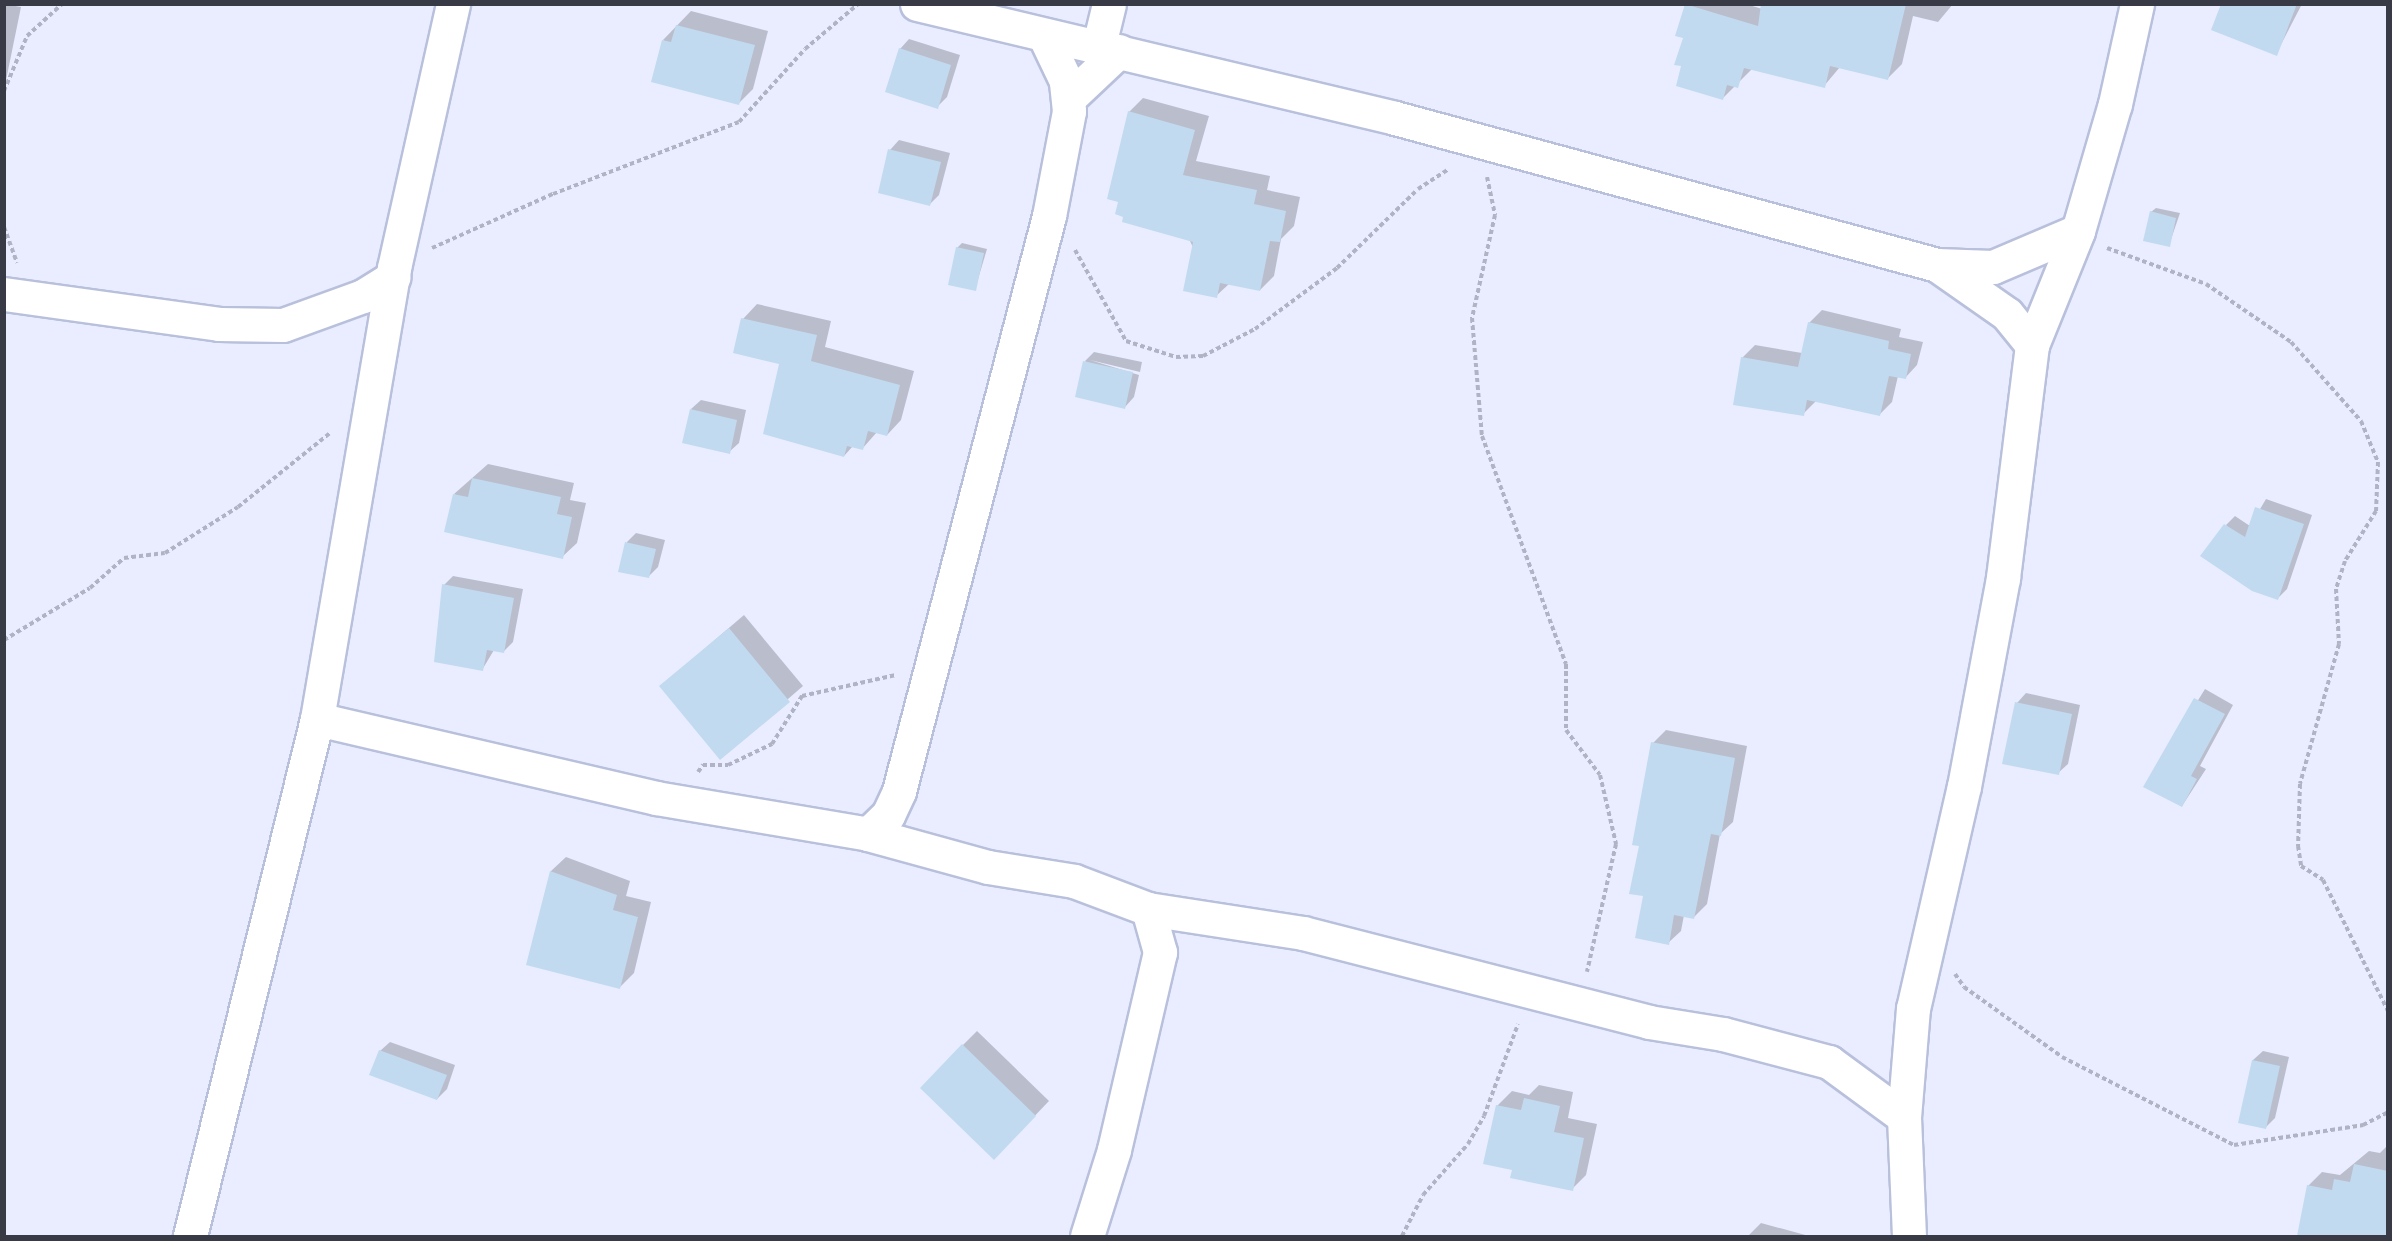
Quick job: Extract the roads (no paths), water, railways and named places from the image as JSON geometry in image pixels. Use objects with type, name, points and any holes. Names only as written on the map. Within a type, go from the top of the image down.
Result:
[{"type":"street","points":[[189,1236],[317,719],[370,400],[394,272],[453,4]]},
{"type":"street","points":[[917,4],[1046,39],[1109,48],[1489,153],[1936,265],[1993,267],[2077,234]]},
{"type":"street","points":[[1068,99],[1109,48],[1109,4]]},
{"type":"street","points":[[1909,1236],[1904,1117],[1914,1008],[2002,578],[2032,345],[2077,234],[2115,104],[2137,4]]},
{"type":"street","points":[[868,834],[888,815],[899,791],[1049,216],[1068,99],[1066,81],[1046,39]]},
{"type":"street","points":[[1936,265],[2007,314],[2032,345]]},
{"type":"street","points":[[4,294],[219,324],[283,326],[363,296],[394,272]]},
{"type":"street","points":[[317,719],[678,802],[868,834],[988,867],[1074,881],[1148,909],[1303,933],[1579,1005],[1829,1062],[1904,1117]]},
{"type":"street","points":[[1087,1236],[1114,1150],[1160,952],[1148,909]]}]
